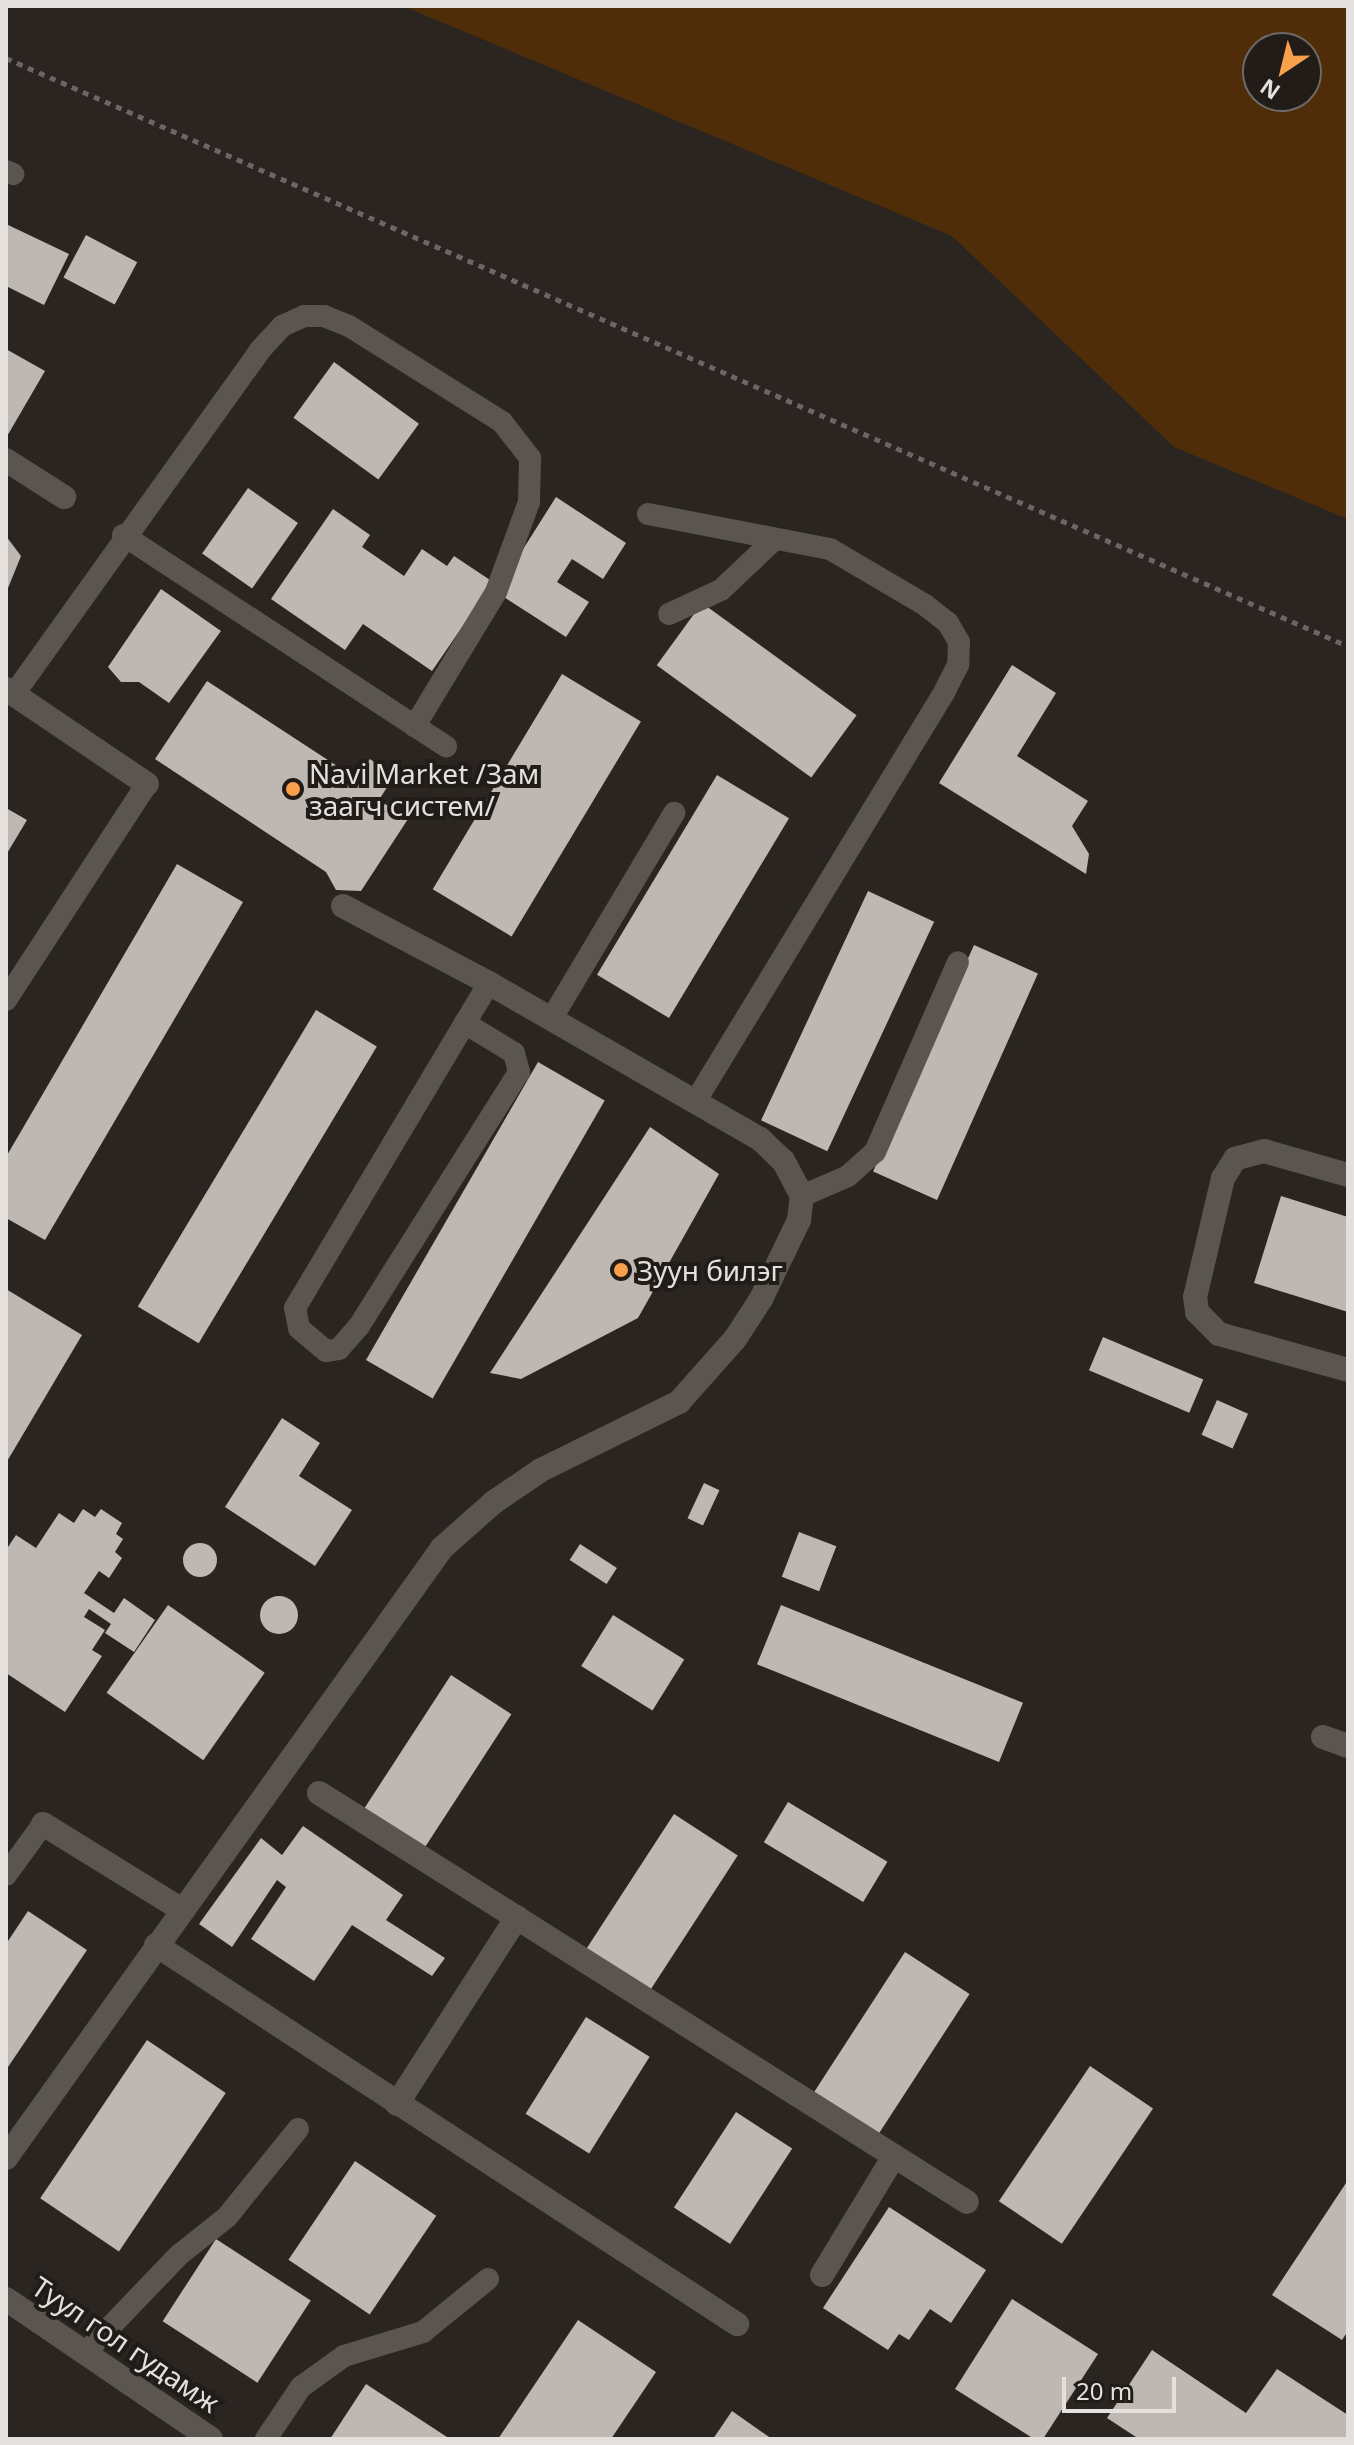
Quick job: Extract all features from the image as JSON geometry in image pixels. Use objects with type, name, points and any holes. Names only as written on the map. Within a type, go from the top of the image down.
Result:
[{"type":"street","points":[[6,460],[64,497]]},
{"type":"street","points":[[10,691],[147,784]]},
{"type":"street","points":[[6,2158],[442,1548],[494,1502],[541,1470],[679,1402],[725,1350],[761,1299],[799,1220],[802,1196],[783,1161],[760,1139],[552,1018],[343,906]]},
{"type":"street","points":[[1348,1175],[1264,1151],[1235,1159],[1223,1178],[1195,1297],[1197,1312],[1219,1334],[1348,1370]]},
{"type":"street","points":[[1323,1737],[1348,1746]]},
{"type":"street","points":[[319,1793],[967,2202]]},
{"type":"street","points":[[43,1824],[182,1910]]},
{"type":"street","points":[[397,2104],[517,1917]]},
{"type":"street","points":[[156,1945],[737,2324]]},
{"type":"street","points":[[822,2275],[894,2156]]},
{"type":"street","name":"Туул гол гудамж","points":[[6,2299],[211,2439]]},
{"type":"lane","points":[[10,691],[260,350],[282,326],[304,316],[324,316],[349,326],[502,422],[530,458],[529,502],[496,592],[415,726]]},
{"type":"lane","points":[[648,514],[830,549],[925,605],[948,623],[959,642],[958,665],[696,1101]]},
{"type":"lane","points":[[123,535],[446,746]]},
{"type":"lane","points":[[669,614],[721,590],[775,539]]},
{"type":"lane","points":[[6,1000],[147,784]]},
{"type":"lane","points":[[552,1018],[674,813]]},
{"type":"lane","points":[[802,1196],[848,1176],[875,1152],[958,962]]},
{"type":"lane","points":[[465,1023],[514,1053],[519,1072],[359,1326],[339,1349],[326,1351],[299,1328],[295,1308],[465,1023],[489,983]]},
{"type":"lane","points":[[8,1869],[43,1824]]},
{"type":"lane","points":[[85,2353],[179,2255],[227,2217],[298,2129]]},
{"type":"lane","points":[[266,2439],[301,2387],[344,2356],[423,2332],[488,2279]]},
{"type":"path","points":[[6,58],[1348,646]]},
{"type":"shaded area","points":[[403,6],[1348,6],[1348,519],[1174,447],[952,236]]},
{"type":"building","points":[[6,224],[69,254],[44,305],[6,286]]},
{"type":"building","points":[[86,235],[137,262],[115,305],[63,277]]},
{"type":"building","points":[[6,349],[45,371],[6,438]]},
{"type":"building","points":[[334,362],[419,424],[378,480],[293,418]]},
{"type":"building","points":[[248,488],[298,523],[252,589],[202,554]]},
{"type":"building","points":[[556,497],[626,543],[603,579],[572,559],[557,582],[589,602],[566,637],[496,592]]},
{"type":"building","points":[[333,509],[370,535],[362,547],[404,576],[422,549],[447,566],[454,556],[493,582],[432,671],[363,624],[345,650],[271,599]]},
{"type":"building","points":[[6,536],[21,556],[6,593]]},
{"type":"building","points":[[161,589],[221,631],[169,703],[139,682],[121,682],[108,667]]},
{"type":"building","points":[[702,603],[857,715],[811,778],[657,665]]},
{"type":"building","points":[[1012,665],[1056,693],[1017,756],[1088,801],[1072,826],[1089,854],[1086,874],[939,783]]},
{"type":"building","points":[[562,674],[641,721],[512,937],[433,889]]},
{"type":"building","name":"Navi Market /Зам заагч систем/","points":[[207,681],[357,779],[370,759],[394,776],[379,800],[408,819],[361,891],[336,890],[326,872],[155,759]]},
{"type":"building","points":[[717,775],[789,818],[669,1018],[597,975]]},
{"type":"building","points":[[6,808],[27,820],[6,855]]},
{"type":"building","points":[[177,864],[243,902],[45,1240],[6,1218],[6,1157]]},
{"type":"building","points":[[868,891],[934,922],[827,1151],[761,1120]]},
{"type":"building","points":[[974,945],[1038,973],[937,1200],[873,1172]]},
{"type":"building","points":[[316,1010],[377,1047],[199,1343],[138,1307]]},
{"type":"building","points":[[538,1062],[605,1100],[433,1398],[366,1360]]},
{"type":"building","points":[[650,1127],[719,1174],[638,1318],[521,1379],[490,1373]]},
{"type":"building","points":[[1281,1196],[1348,1217],[1348,1312],[1254,1283]]},
{"type":"building","points":[[6,1289],[82,1335],[6,1463]]},
{"type":"building","points":[[1103,1337],[1203,1380],[1189,1413],[1089,1370]]},
{"type":"building","points":[[1217,1400],[1248,1414],[1233,1449],[1202,1435]]},
{"type":"building","points":[[282,1418],[320,1443],[299,1476],[352,1510],[315,1566],[225,1507]]},
{"type":"building","points":[[704,1483],[719,1490],[703,1526],[688,1518]]},
{"type":"building","points":[[83,1509],[95,1517],[101,1509],[122,1523],[116,1534],[123,1539],[115,1552],[122,1558],[109,1578],[99,1571],[84,1593],[114,1613],[124,1598],[155,1620],[134,1652],[105,1633],[111,1624],[89,1609],[84,1617],[105,1630],[92,1650],[102,1656],[65,1712],[6,1673],[6,1550],[16,1535],[36,1548],[59,1513],[74,1523]]},
{"type":"building","points":[[799,1532],[836,1546],[819,1591],[782,1577]]},
{"type":"building","points":[[200,1543],[212,1548],[217,1560],[212,1572],[200,1577],[188,1572],[183,1560],[188,1548]]},
{"type":"building","points":[[580,1544],[617,1568],[607,1584],[570,1560]]},
{"type":"building","points":[[279,1596],[292,1602],[298,1615],[292,1628],[279,1634],[266,1628],[260,1615],[266,1602]]},
{"type":"building","points":[[168,1605],[265,1673],[203,1760],[107,1693]]},
{"type":"building","points":[[781,1605],[1023,1703],[999,1762],[757,1664]]},
{"type":"building","points":[[613,1615],[684,1660],[652,1710],[581,1666]]},
{"type":"building","points":[[451,1675],[511,1714],[423,1850],[363,1811]]},
{"type":"building","points":[[788,1802],[887,1862],[863,1902],[764,1842]]},
{"type":"building","points":[[674,1814],[738,1855],[650,1991],[586,1950]]},
{"type":"building","points":[[303,1826],[403,1895],[386,1920],[445,1958],[432,1976],[352,1925],[314,1981],[251,1939],[286,1887],[277,1880],[232,1947],[199,1924],[261,1838],[282,1855]]},
{"type":"building","points":[[28,1911],[87,1950],[6,2070],[6,1944]]},
{"type":"building","points":[[905,1952],[970,1994],[878,2135],[814,2093]]},
{"type":"building","points":[[586,2017],[650,2057],[589,2153],[526,2114]]},
{"type":"building","points":[[147,2040],[226,2093],[119,2251],[40,2198]]},
{"type":"building","points":[[1090,2066],[1153,2108],[1062,2244],[999,2201]]},
{"type":"building","points":[[736,2112],[792,2148],[730,2244],[674,2208]]},
{"type":"building","points":[[355,2161],[436,2216],[370,2314],[288,2260]]},
{"type":"building","points":[[1348,2180],[1348,2331],[1342,2340],[1272,2295]]},
{"type":"building","points":[[889,2207],[986,2270],[951,2323],[930,2309],[909,2340],[899,2334],[888,2350],[823,2308]]},
{"type":"building","points":[[216,2239],[311,2301],[257,2383],[163,2321]]},
{"type":"building","points":[[1012,2299],[1098,2354],[1043,2439],[1034,2439],[955,2389]]},
{"type":"building","points":[[578,2320],[656,2372],[611,2439],[498,2439]]},
{"type":"building","points":[[1152,2350],[1246,2413],[1277,2369],[1348,2415],[1348,2439],[1139,2439],[1107,2418]]},
{"type":"building","points":[[366,2384],[450,2439],[330,2439]]},
{"type":"building","points":[[732,2411],[772,2439],[713,2439]]},
{"type":"place","name":"Navi Market /Зам заагч систем/","points":[[293,789]]},
{"type":"place","name":"Зуун билэг","points":[[621,1270]]}]
